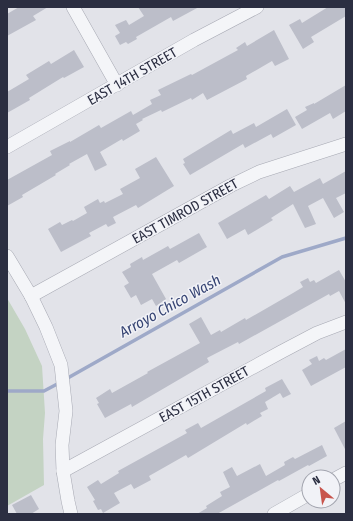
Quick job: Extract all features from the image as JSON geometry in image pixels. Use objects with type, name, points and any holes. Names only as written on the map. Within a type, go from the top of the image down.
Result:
[{"type":"street","points":[[73,7],[117,85]]},
{"type":"street","name":"EAST 14TH STREET","points":[[7,147],[194,40],[257,7]]},
{"type":"street","name":"EAST TIMROD STREET","points":[[31,296],[230,186],[259,172],[346,144]]},
{"type":"street","points":[[7,256],[31,296],[46,327],[61,365],[66,411],[62,445],[63,471],[71,514]]},
{"type":"street","name":"EAST 15TH STREET","points":[[63,471],[281,352],[317,334],[346,322]]},
{"type":"street","points":[[274,514],[301,499]]},
{"type":"green space","points":[[7,298],[25,329],[42,366],[45,413],[43,439],[44,485],[7,506]]},
{"type":"building","points":[[19,7],[48,7],[33,16],[36,20],[7,36],[7,14]]},
{"type":"building","points":[[138,7],[199,7],[173,21],[171,17],[136,37],[137,39],[128,44],[126,42],[120,45],[115,36],[120,33],[115,25],[126,20],[129,25],[144,16]]},
{"type":"building","points":[[328,7],[346,7],[346,16],[311,37],[314,42],[303,49],[289,25],[300,19],[302,23]]},
{"type":"building","points":[[274,30],[289,59],[275,66],[272,61],[246,76],[247,79],[207,100],[203,93],[192,100],[191,98],[162,112],[161,110],[142,119],[143,120],[136,124],[140,131],[123,141],[122,139],[100,152],[107,165],[95,171],[87,154],[69,164],[70,165],[55,174],[56,175],[22,195],[23,197],[7,206],[7,180],[52,155],[50,151],[70,142],[99,125],[101,128],[131,111],[133,115],[152,104],[150,100],[161,95],[158,90],[191,74],[192,75],[238,50],[236,48],[245,42],[247,46]]},
{"type":"building","points":[[74,50],[84,67],[64,78],[63,77],[29,98],[30,100],[7,113],[7,92],[29,79],[26,75],[49,61],[51,64]]},
{"type":"building","points":[[346,85],[346,111],[333,119],[330,113],[302,129],[295,117],[307,110],[305,107],[314,104]]},
{"type":"building","points":[[287,109],[296,125],[273,138],[271,134],[245,148],[243,144],[190,175],[183,164],[185,163],[183,159],[231,130],[233,134],[254,123],[256,127]]},
{"type":"building","points":[[156,157],[174,186],[138,208],[136,205],[113,217],[116,223],[108,227],[106,224],[89,233],[91,236],[61,252],[48,229],[60,222],[62,225],[72,220],[73,221],[87,213],[84,207],[98,199],[100,203],[104,201],[105,203],[123,194],[120,189],[140,178],[135,169]]},
{"type":"building","points":[[346,171],[346,193],[336,198],[344,212],[334,218],[323,198],[308,206],[316,224],[305,228],[293,204],[271,218],[273,220],[248,235],[245,229],[227,239],[218,223],[266,195],[269,199],[290,186],[294,192],[320,178],[323,184]]},
{"type":"building","points":[[199,233],[207,247],[179,263],[177,260],[152,274],[166,299],[156,306],[152,299],[141,305],[136,295],[131,298],[124,286],[129,283],[122,272],[131,267],[130,264],[142,257],[143,260],[168,246],[170,249]]},
{"type":"building","points":[[339,270],[346,282],[346,304],[339,291],[330,296],[329,294],[239,344],[238,342],[207,358],[209,362],[132,407],[131,404],[105,418],[97,404],[99,403],[96,398],[110,389],[112,393],[200,343],[189,324],[201,317],[211,335],[220,330],[221,332],[245,318],[246,320],[303,287],[300,282],[308,278],[310,282],[314,280],[316,283]]},
{"type":"building","points":[[346,349],[346,367],[311,386],[302,370],[312,364],[309,360],[317,356],[319,361],[324,358],[326,360]]},
{"type":"building","points":[[282,379],[291,394],[283,398],[280,393],[265,402],[268,409],[260,413],[262,416],[247,425],[246,423],[188,458],[186,455],[149,476],[151,480],[134,489],[131,484],[114,493],[120,503],[103,513],[101,509],[98,510],[93,501],[95,500],[87,487],[98,480],[101,484],[119,473],[118,471],[187,433],[185,430],[198,423],[201,428],[266,391],[265,388]]},
{"type":"building","points":[[346,421],[346,451],[334,428]]},
{"type":"building","points":[[322,445],[327,456],[309,466],[308,465],[279,481],[278,480],[217,514],[197,514],[207,508],[206,506],[222,496],[220,492],[230,487],[223,472],[232,467],[237,476],[260,464],[266,476],[285,465],[284,462],[293,457],[295,459]]},
{"type":"building","points":[[31,495],[39,509],[31,514],[17,514],[12,505]]},
{"type":"waterway","name":"Arroyo Chico Wash","points":[[66,379],[282,257],[346,238]]},
{"type":"waterway","name":"Arroyo Chico Wash","points":[[7,391],[44,391],[61,382]]}]
